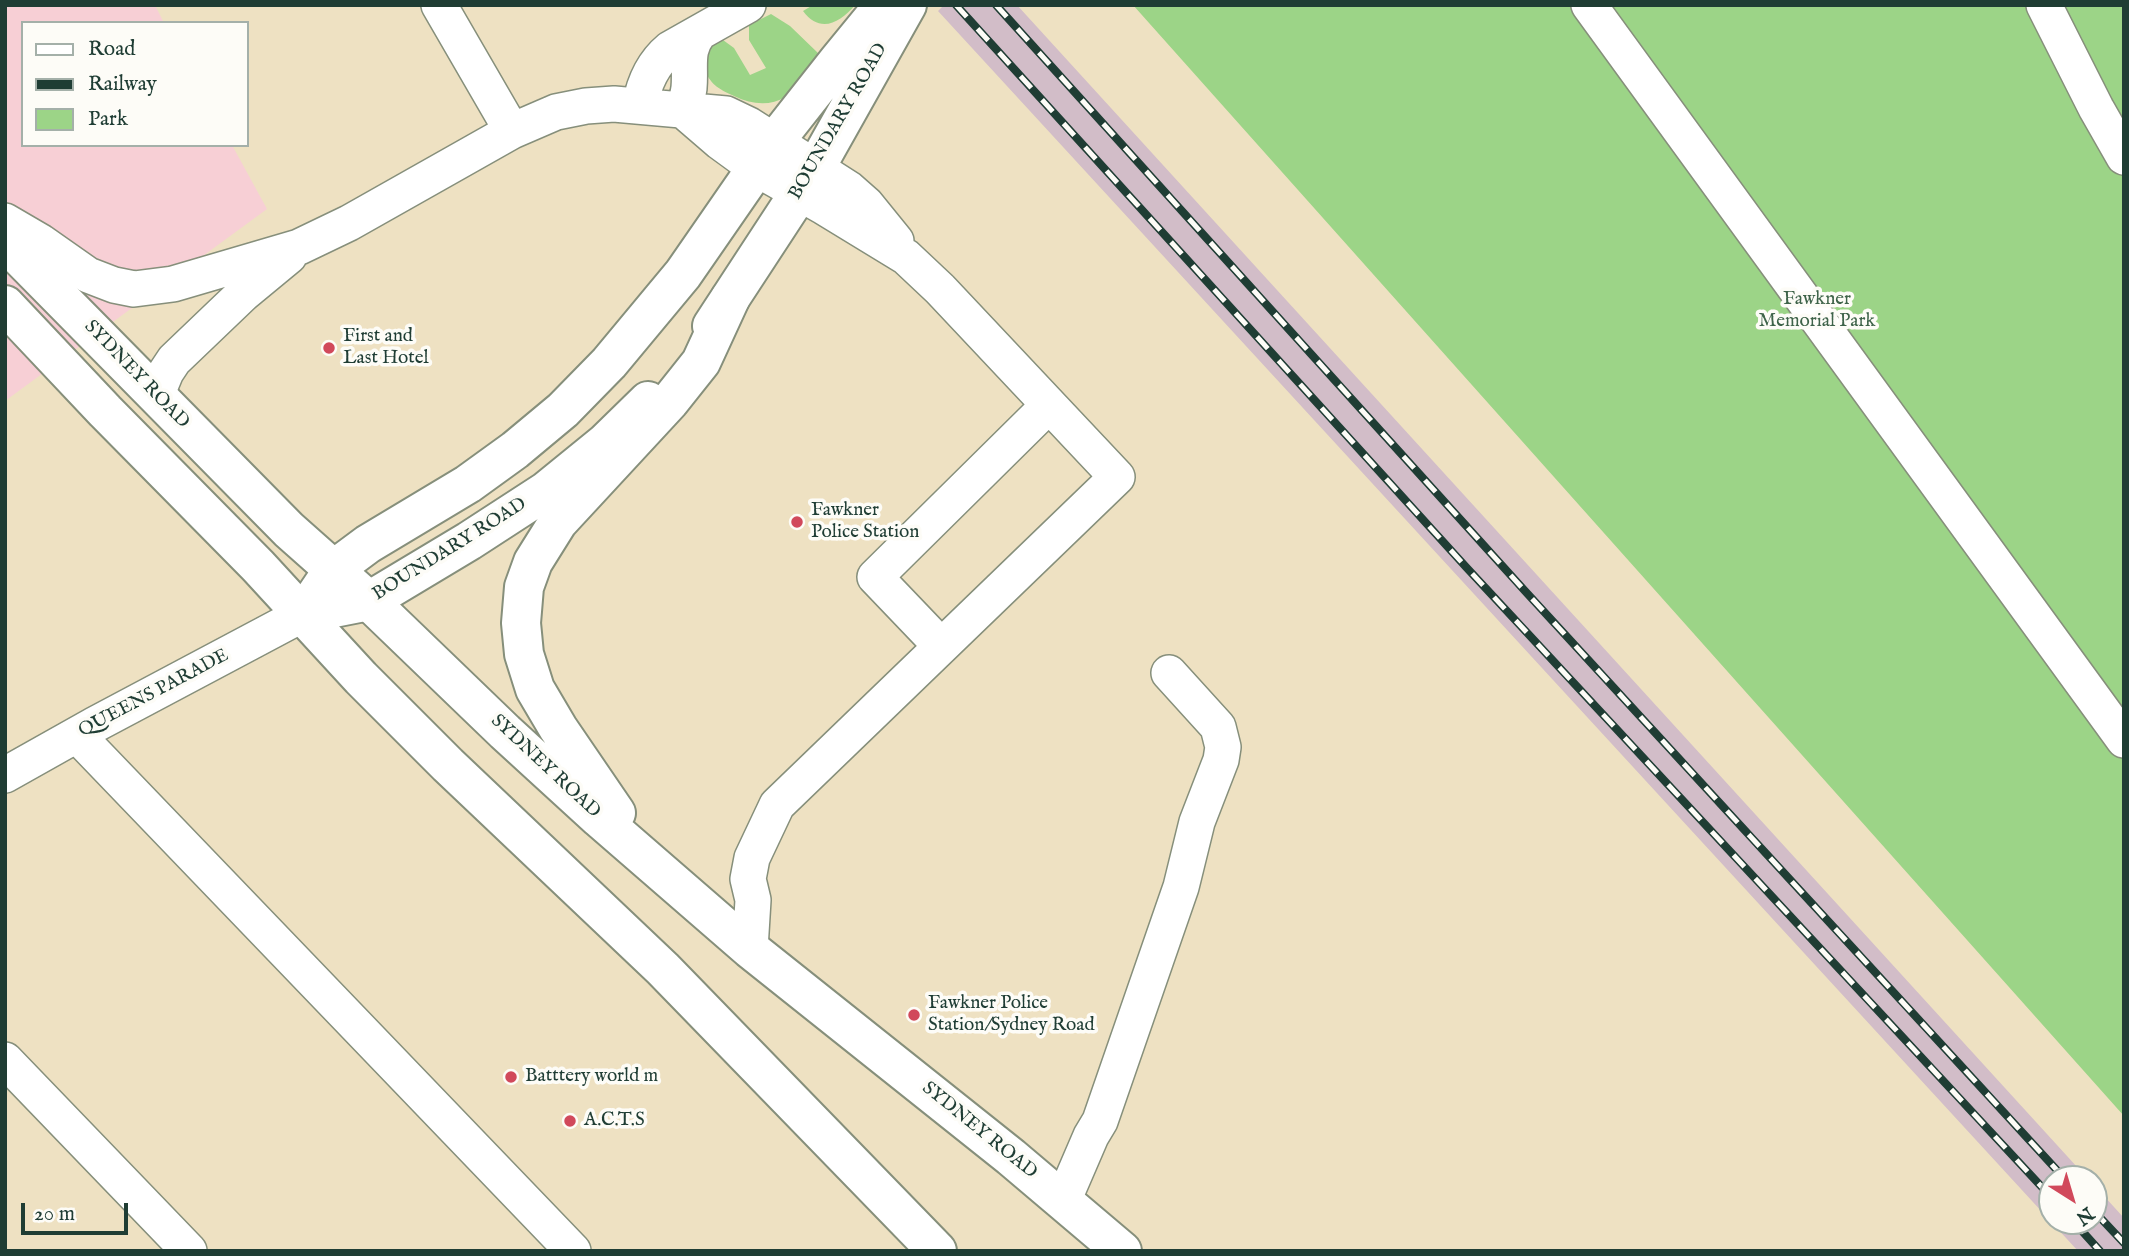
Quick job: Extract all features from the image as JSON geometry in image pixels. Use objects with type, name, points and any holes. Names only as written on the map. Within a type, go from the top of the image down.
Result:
[{"type":"main road","name":"BOUNDARY ROAD","points":[[303,614],[333,570],[368,544],[468,484],[514,450],[563,410],[609,363],[683,274],[766,155],[867,26],[888,5]]},
{"type":"main road","name":"BOUNDARY ROAD","points":[[303,614],[369,601],[469,541],[546,491],[605,443],[666,384],[715,322],[808,180],[907,5]]},
{"type":"main road","name":"SYDNEY ROAD","points":[[5,242],[289,530],[369,601],[505,732],[750,949],[937,1097],[1122,1251]]},
{"type":"main road","points":[[651,863],[558,728],[535,689],[524,654],[521,623],[524,587],[533,562],[558,523],[670,401],[701,362],[730,299]]},
{"type":"main road","points":[[5,304],[105,411],[197,502],[361,678],[448,765],[663,969],[937,1251]]},
{"type":"street","points":[[439,5],[512,131]]},
{"type":"street","points":[[640,105],[644,84],[661,56],[748,5]]},
{"type":"street","points":[[1590,5],[2124,740]]},
{"type":"street","points":[[2043,5],[2124,157]]},
{"type":"street","points":[[684,111],[689,89],[689,52],[699,33]]},
{"type":"street","points":[[5,221],[88,275],[114,285],[134,289],[173,284],[299,247],[349,223],[512,131],[556,112],[614,104],[684,111],[720,142],[766,155],[808,180],[866,204],[886,226],[906,257],[940,289],[1116,477],[778,804],[752,858],[748,879],[753,900],[750,949]]},
{"type":"street","points":[[156,396],[174,360],[243,294],[299,247]]},
{"type":"street","points":[[941,646],[875,577],[1049,405]]},
{"type":"street","name":"QUEENS PARADE","points":[[5,775],[303,614]]},
{"type":"street","points":[[1063,1200],[1100,1121],[1181,887],[1197,822],[1221,760],[1223,747],[1218,727],[1169,673]]},
{"type":"street","points":[[77,735],[573,1251]]},
{"type":"street","points":[[5,1060],[189,1251]]},
{"type":"shaded area","points":[[5,5],[155,5],[163,21],[21,21],[21,147],[233,147],[267,209],[5,401]]},
{"type":"shaded area","points":[[944,5],[1017,5],[2075,1165],[2038,1165],[2038,1207],[938,11]]},
{"type":"shaded area","points":[[2108,1200],[2124,1218],[2124,1251],[2078,1251],[2063,1235],[2108,1235]]},
{"type":"green space","points":[[813,5],[855,5],[843,17],[823,24],[816,22],[803,11]]},
{"type":"green space","name":"Fawkner Memorial Park","points":[[1133,5],[2124,5],[2124,1116]]},
{"type":"green space","points":[[771,14],[790,26],[818,53],[811,69],[798,86],[774,102],[755,103],[719,88],[703,67],[709,47],[723,40],[734,48],[750,75],[766,68],[749,40],[749,25]]},
{"type":"railway","points":[[956,5],[1466,567],[2038,1183]]},
{"type":"railway","points":[[996,5],[1525,591],[2052,1165]]},
{"type":"railway","points":[[2108,1226],[2124,1243]]},
{"type":"railway","points":[[2086,1235],[2100,1251]]},
{"type":"place","name":"First and Last Hotel","points":[[329,348]]},
{"type":"place","name":"Fawkner Police Station","points":[[797,522]]},
{"type":"place","name":"Fawkner Police Station/Sydney Road","points":[[914,1015]]},
{"type":"place","name":"Batttery world m","points":[[511,1077]]},
{"type":"place","name":"A.C.T.S","points":[[570,1121]]}]
